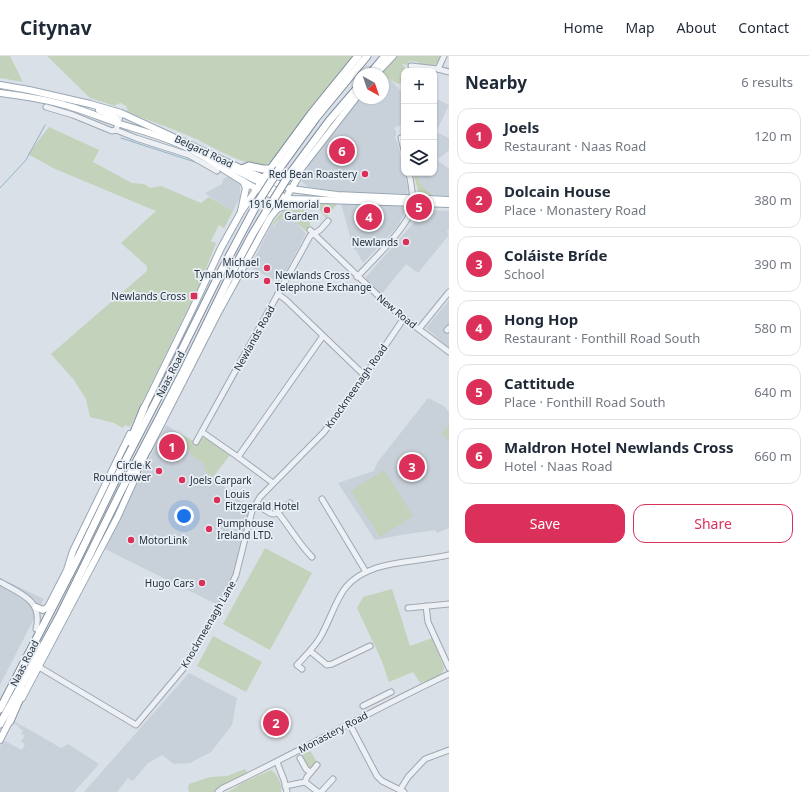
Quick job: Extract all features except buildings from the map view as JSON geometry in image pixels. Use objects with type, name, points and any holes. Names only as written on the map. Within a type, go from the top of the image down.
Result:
[{"type":"highway","points":[[263,180],[311,114],[358,56]]},
{"type":"highway","name":"Naas Road","points":[[0,708],[76,562],[219,274],[258,202],[279,169],[316,118],[367,56]]},
{"type":"highway","points":[[375,68],[385,56]]},
{"type":"highway","points":[[381,68],[392,56]]},
{"type":"highway","name":"Naas Road","points":[[0,724],[59,617],[121,491],[252,235],[278,201],[289,175],[329,121],[353,93]]},
{"type":"highway","points":[[242,169],[249,166],[270,169]]},
{"type":"highway","points":[[119,473],[144,408]]},
{"type":"highway","points":[[99,538],[126,491],[149,446]]},
{"type":"highway","points":[[34,644],[36,629]]},
{"type":"highway","points":[[10,721],[44,644]]},
{"type":"main road","name":"Belgard Road","points":[[0,85],[90,104],[121,113],[213,155],[263,180],[289,188],[336,195],[413,201]]},
{"type":"main road","name":"Belgard Road","points":[[0,93],[41,99],[67,105],[152,133],[188,148],[278,201]]},
{"type":"main road","points":[[289,188],[315,149],[353,102]]},
{"type":"main road","name":"Belgard Road","points":[[90,104],[115,117],[118,123]]},
{"type":"main road","name":"Belgard Road","points":[[121,113],[127,121],[152,133]]},
{"type":"main road","points":[[213,155],[241,174],[263,180],[277,192],[278,201]]},
{"type":"main road","points":[[278,201],[296,180],[300,171]]},
{"type":"main road","points":[[240,179],[246,188],[241,212]]},
{"type":"main road","points":[[36,607],[43,610],[48,607],[67,570],[73,551],[110,474],[144,408],[221,248],[241,212],[263,180]]},
{"type":"main road","points":[[296,180],[298,187],[303,191]]},
{"type":"main road","points":[[278,201],[290,204],[323,200]]},
{"type":"main road","points":[[278,201],[449,200]]},
{"type":"main road","name":"Naas Road","points":[[0,740],[117,518],[149,446],[278,201]]},
{"type":"main road","points":[[413,201],[449,204]]},
{"type":"street","points":[[438,69],[444,56]]},
{"type":"street","points":[[411,66],[438,69],[449,72]]},
{"type":"street","name":"Belgard Road","points":[[46,107],[74,114],[112,131],[116,130],[118,132],[189,155],[217,171]]},
{"type":"street","points":[[116,130],[121,113]]},
{"type":"street","points":[[358,277],[405,224],[410,216],[413,201],[409,176]]},
{"type":"street","name":"Newlands Road","points":[[196,442],[311,232],[320,230],[328,221]]},
{"type":"street","name":"New Road","points":[[311,232],[388,305],[449,352]]},
{"type":"street","points":[[419,328],[449,292]]},
{"type":"street","points":[[278,294],[364,375]]},
{"type":"street","name":"Knockmeenagh Road","points":[[243,549],[252,511],[256,504],[273,483],[324,432],[347,402],[404,318]]},
{"type":"street","points":[[238,457],[323,336]]},
{"type":"street","points":[[202,432],[273,483]]},
{"type":"street","points":[[322,499],[366,572]]},
{"type":"street","points":[[256,504],[270,514],[275,515],[290,503]]},
{"type":"street","points":[[278,513],[289,526],[291,533],[312,557]]},
{"type":"street","name":"Knockmeenagh Lane","points":[[39,667],[136,725],[184,669],[225,598],[236,575],[243,549]]},
{"type":"street","points":[[302,669],[297,665],[310,651],[321,635],[345,587],[356,577],[388,565],[424,561],[449,555]]},
{"type":"street","points":[[0,582],[29,598],[36,607],[38,622],[36,629]]},
{"type":"street","points":[[408,608],[449,604]]},
{"type":"street","points":[[426,606],[428,622],[449,668]]},
{"type":"street","points":[[310,651],[328,665],[370,646]]},
{"type":"street","name":"Monastery Road","points":[[218,792],[223,788],[349,723],[449,674]]},
{"type":"street","points":[[363,706],[391,692]]},
{"type":"street","points":[[381,697],[385,705]]},
{"type":"street","points":[[349,723],[377,776],[382,781],[402,791],[408,777],[425,759],[449,750]]},
{"type":"street","points":[[300,758],[306,769],[310,772]]},
{"type":"street","points":[[276,762],[287,792]]},
{"type":"street","points":[[305,782],[307,776],[317,765]]},
{"type":"street","points":[[321,792],[333,779]]},
{"type":"street","points":[[285,786],[305,782],[318,792]]},
{"type":"shaded area","points":[[389,79],[401,91],[401,125],[394,128],[396,131],[395,137],[401,157],[401,176],[405,176],[408,188],[407,194],[343,192],[309,187],[302,182],[302,177],[321,146],[355,104],[389,104]]},
{"type":"shaded area","points":[[437,100],[449,105],[437,130]]},
{"type":"shaded area","points":[[437,132],[449,138],[449,150],[438,159],[439,162],[449,169],[449,196],[430,195],[431,193],[425,190],[417,176],[437,176]]},
{"type":"shaded area","points":[[229,176],[239,182],[240,186],[240,197],[233,211],[205,193],[222,184],[223,179]]},
{"type":"shaded area","points":[[341,204],[396,206],[404,207],[406,209],[398,226],[363,263],[356,250],[354,250]]},
{"type":"shaded area","points":[[425,210],[449,211],[449,229],[447,231],[449,235],[418,273],[406,264],[381,295],[366,280],[366,277]]},
{"type":"shaded area","points":[[287,218],[296,222],[306,234],[280,283],[250,267],[271,226],[273,227],[280,219]]},
{"type":"shaded area","points":[[449,300],[449,325],[446,329],[449,330],[449,348],[426,328]]},
{"type":"shaded area","points":[[428,398],[444,406],[449,412],[449,528],[437,533],[435,530],[375,540],[338,483],[374,471],[377,463]]},
{"type":"shaded area","points":[[166,425],[177,432],[194,458],[205,464],[205,472],[213,477],[244,504],[251,506],[235,572],[218,605],[105,549]]},
{"type":"shaded area","points":[[0,578],[44,599],[0,685]]},
{"type":"shaded area","points":[[189,673],[237,698],[232,725],[211,752],[190,763],[174,764],[162,755],[148,763],[133,781],[128,778],[117,792],[84,792]]},
{"type":"shaded area","points":[[14,721],[61,748],[68,744],[99,764],[74,792],[0,792],[0,747],[3,740],[22,750],[25,744],[21,741],[25,736],[21,734],[23,731],[19,728],[19,726],[12,723]]},
{"type":"green space","points":[[0,56],[10,56],[23,82],[0,78]]},
{"type":"green space","points":[[47,56],[354,56],[270,162],[263,165],[254,164],[232,157],[186,134],[128,112],[126,106],[121,103],[115,106],[90,98]]},
{"type":"green space","points":[[394,56],[442,56],[433,66],[419,66],[419,62],[409,61],[408,65],[402,64],[405,68],[401,68],[401,83],[398,84],[389,78],[389,68],[384,68]]},
{"type":"green space","points":[[49,127],[99,150],[93,162],[132,183],[144,184],[150,188],[161,186],[201,203],[209,197],[233,211],[224,228],[219,225],[211,241],[216,243],[201,282],[130,427],[125,425],[123,428],[114,423],[90,417],[86,399],[74,380],[51,354],[147,271],[147,266],[121,243],[156,211],[55,169],[28,154]]},
{"type":"green space","points":[[414,176],[417,176],[422,186],[431,193],[430,195],[419,194]]},
{"type":"green space","points":[[318,204],[337,204],[326,218],[318,208]]},
{"type":"green space","points":[[307,206],[310,225],[305,231],[297,223],[285,218],[280,219],[272,227],[271,226],[282,212],[290,208]]},
{"type":"green space","points":[[449,425],[449,441],[441,433]]},
{"type":"green space","points":[[177,432],[197,443],[202,438],[207,438],[230,455],[213,477],[205,472],[206,469],[203,467],[205,464],[194,458]]},
{"type":"green space","points":[[384,470],[413,516],[380,537],[351,491]]},
{"type":"green space","points":[[265,548],[312,573],[270,650],[223,624]]},
{"type":"green space","points":[[392,589],[410,646],[432,638],[444,667],[439,676],[420,683],[413,672],[389,682],[381,659],[357,608],[363,597]]},
{"type":"green space","points":[[213,636],[262,662],[246,692],[197,666]]},
{"type":"green space","points":[[309,749],[317,762],[308,768],[301,756],[298,756]]},
{"type":"green space","points":[[245,769],[248,774],[222,786],[214,792],[189,792],[189,784],[210,777],[227,776]]},
{"type":"green space","points":[[271,770],[276,774],[279,780],[281,792],[228,792],[242,783]]},
{"type":"waterway","points":[[0,188],[26,160],[45,125]]},
{"type":"waterway","points":[[121,138],[195,162]]},
{"type":"place","name":"Maldron Hotel Newlands Cross","points":[[342,151]]},
{"type":"place","name":"Red Bean Roastery","points":[[365,174]]},
{"type":"place","name":"Cattitude","points":[[419,207]]},
{"type":"place","name":"1916 Memorial Garden","points":[[327,210]]},
{"type":"place","name":"Hong Hop","points":[[369,217]]},
{"type":"place","name":"Newlands","points":[[406,242]]},
{"type":"place","name":"Michael Tynan Motors","points":[[267,268]]},
{"type":"place","name":"Newlands Cross Telephone Exchange","points":[[267,281]]},
{"type":"place","name":"Newlands Cross","points":[[194,296]]},
{"type":"place","name":"Joels","points":[[172,447]]},
{"type":"place","name":"Coláiste Bríde","points":[[412,467]]},
{"type":"place","name":"Circle K Roundtower","points":[[159,471]]},
{"type":"place","name":"Joels Carpark","points":[[182,480]]},
{"type":"place","name":"Louis Fitzgerald Hotel","points":[[217,500]]},
{"type":"place","name":"Pumphouse Ireland LTD.","points":[[209,529]]},
{"type":"place","name":"MotorLink","points":[[131,540]]},
{"type":"place","name":"Hugo Cars","points":[[202,583]]},
{"type":"place","name":"Dolcain House","points":[[276,723]]}]
